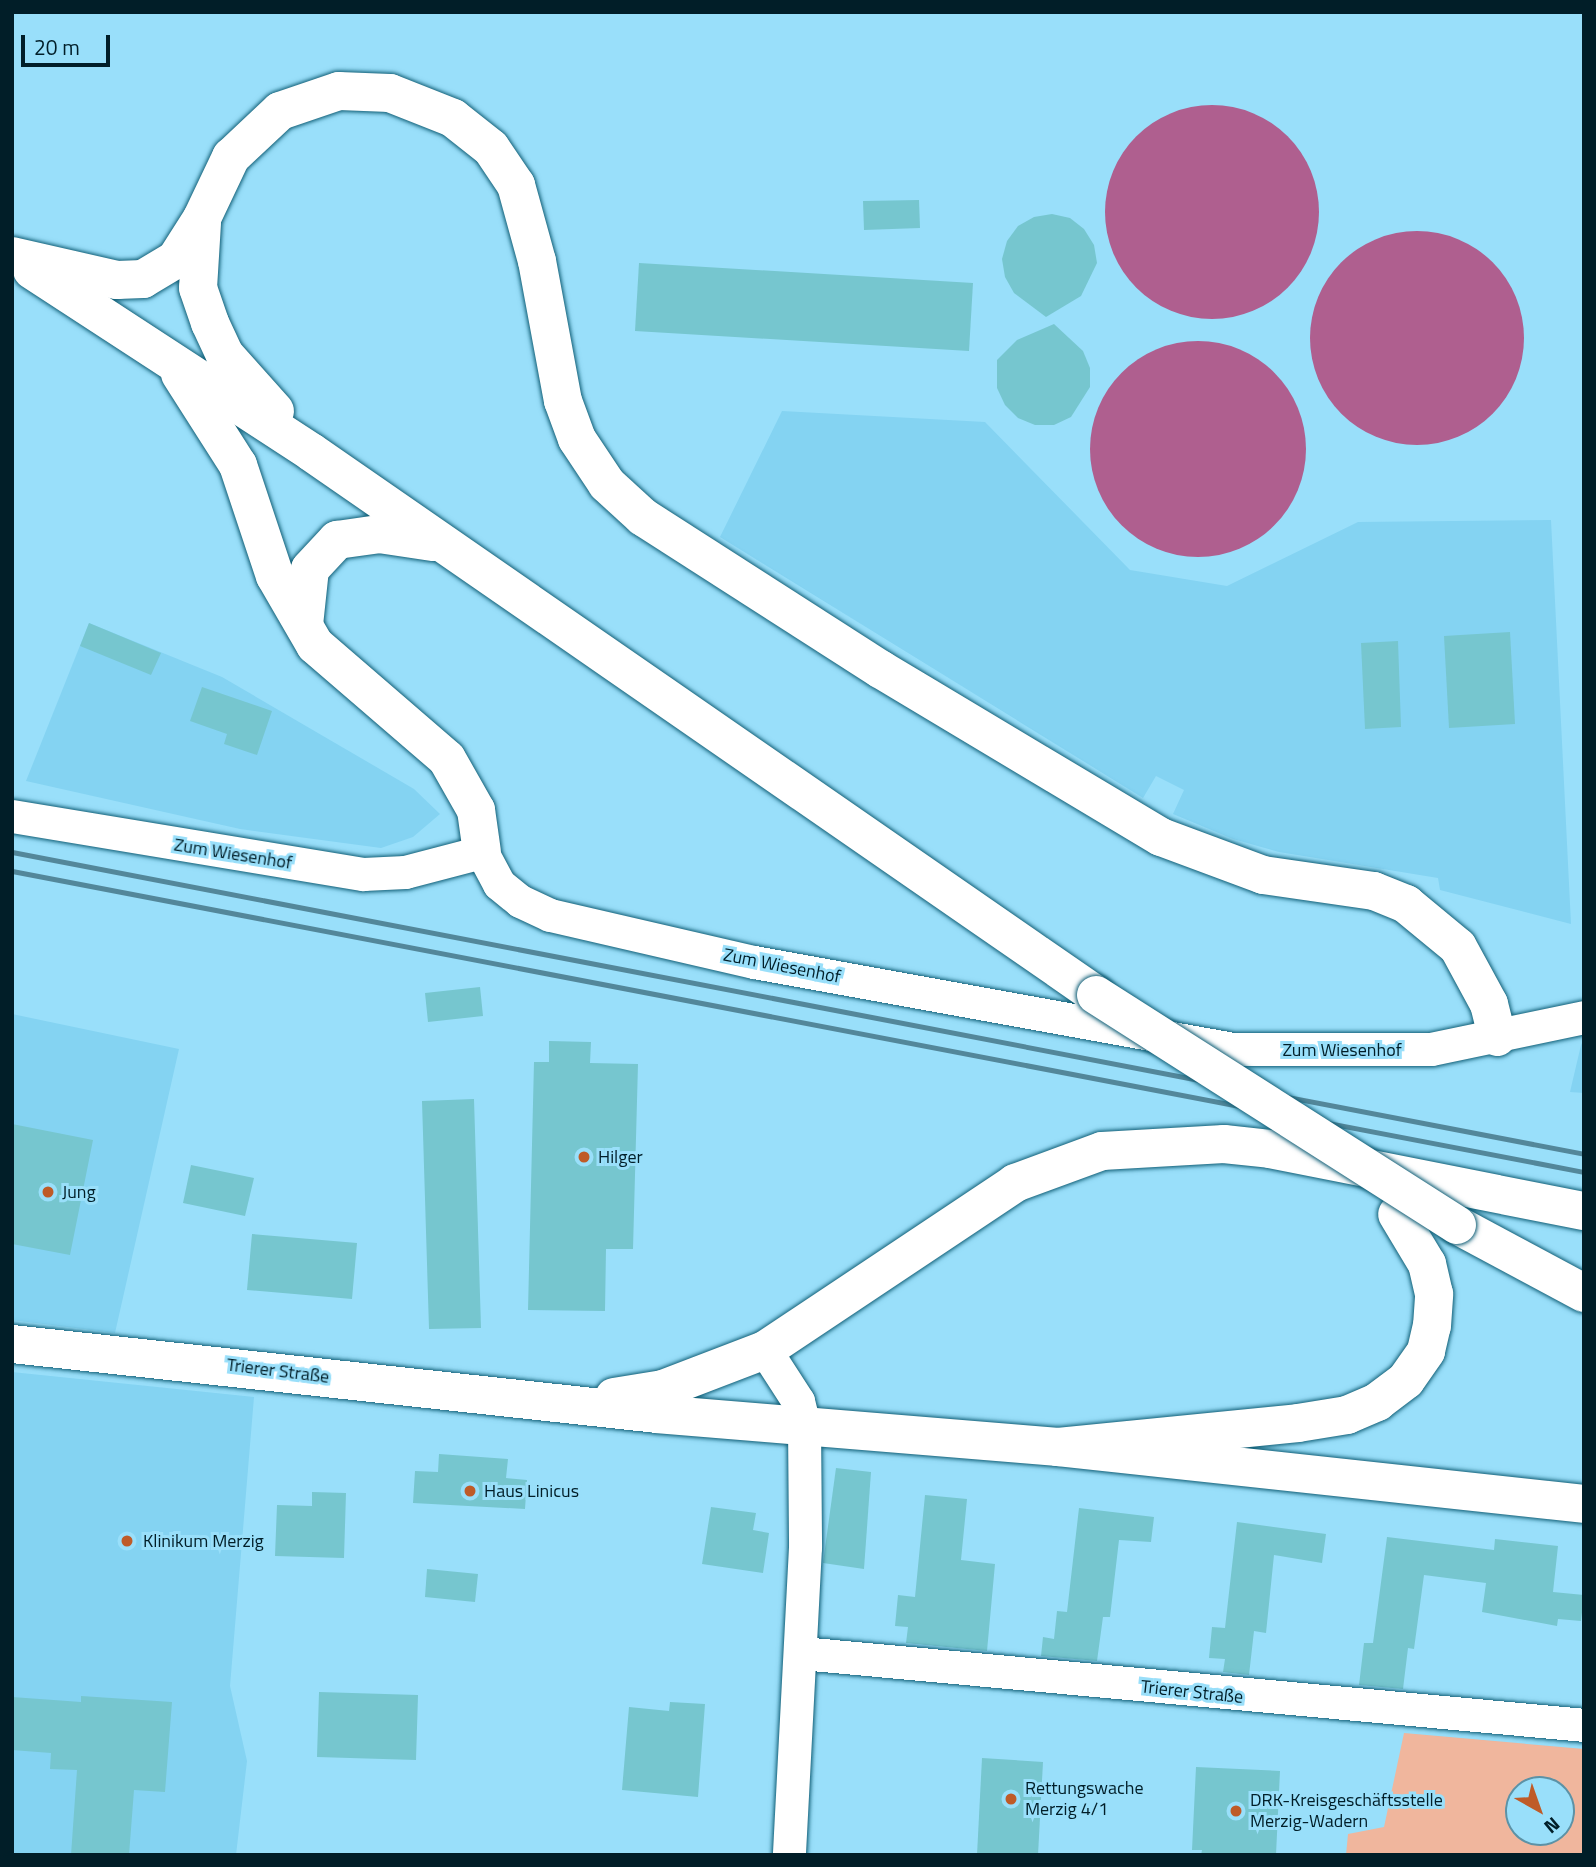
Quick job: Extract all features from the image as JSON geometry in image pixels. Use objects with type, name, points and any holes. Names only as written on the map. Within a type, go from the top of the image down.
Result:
[{"type":"main road","points":[[12,257],[117,280],[143,279],[176,259],[202,218],[231,157],[280,111],[339,91],[390,93],[453,118],[491,148],[516,185],[537,261],[563,401],[577,439],[607,484],[643,517],[880,669],[1161,837],[1263,875],[1374,891],[1406,904],[1458,947],[1489,1004],[1497,1037]]},
{"type":"main road","points":[[202,218],[198,288],[225,355],[311,452]]},
{"type":"main road","points":[[12,257],[311,452],[437,542],[1096,995],[1309,1135],[1457,1225],[1584,1293]]},
{"type":"main road","points":[[169,358],[233,456],[275,576],[314,645],[337,668],[447,758],[476,810],[482,852]]},
{"type":"main road","points":[[304,625],[310,569],[337,540],[380,534],[437,542]]},
{"type":"main road","points":[[1058,1447],[1298,1423],[1347,1415],[1377,1402],[1406,1380],[1426,1351],[1432,1326],[1434,1294],[1427,1264],[1397,1214],[1309,1135]]},
{"type":"main road","name":"Trierer Straße","points":[[544,1402],[663,1389],[765,1350],[1016,1183],[1102,1151],[1224,1144],[1270,1149],[1584,1211]]},
{"type":"main road","name":"Trierer Straße","points":[[12,1344],[544,1402],[1058,1447],[1584,1504]]},
{"type":"street","name":"Zum Wiesenhof","points":[[12,816],[363,874],[405,872],[482,852],[499,884],[520,901],[550,915],[754,962],[1232,1049],[1381,1052],[1497,1037],[1584,1017]]},
{"type":"street","points":[[765,1350],[798,1401],[804,1424],[801,1653],[789,1855]]},
{"type":"street","name":"Trierer Straße","points":[[801,1653],[1282,1701],[1584,1725]]},
{"type":"shaded area","points":[[1212,105],[1253,113],[1288,136],[1311,171],[1319,212],[1311,253],[1288,288],[1253,311],[1212,319],[1171,311],[1136,288],[1113,253],[1105,212],[1113,171],[1136,136],[1171,113]]},
{"type":"shaded area","points":[[1417,231],[1458,239],[1493,262],[1516,297],[1524,338],[1516,379],[1493,414],[1458,437],[1417,445],[1376,437],[1341,414],[1318,379],[1310,338],[1318,297],[1341,262],[1376,239]]},
{"type":"shaded area","points":[[1198,341],[1239,350],[1274,373],[1297,408],[1306,449],[1297,490],[1274,525],[1239,548],[1198,557],[1157,548],[1122,525],[1099,490],[1090,449],[1099,408],[1122,373],[1157,350]]},
{"type":"shaded area","points":[[782,411],[985,422],[1130,570],[1227,586],[1358,522],[1551,520],[1571,924],[1440,890],[1438,878],[1279,852],[1233,839],[1173,814],[1184,790],[1156,776],[1143,798],[720,537]]},
{"type":"shaded area","points":[[89,623],[222,677],[414,789],[440,814],[413,837],[381,848],[240,829],[26,781]]},
{"type":"shaded area","points":[[12,1014],[179,1049],[115,1333],[12,1320]]},
{"type":"shaded area","points":[[1584,1039],[1584,1093],[1570,1092],[1581,1045]]},
{"type":"shaded area","name":"Klinikum Merzig","points":[[12,1372],[254,1397],[230,1686],[247,1761],[236,1855],[12,1855]]},
{"type":"shaded area","points":[[1404,1733],[1584,1749],[1584,1855],[1346,1855],[1348,1834],[1384,1827]]},
{"type":"building","points":[[919,200],[920,228],[864,230],[863,201]]},
{"type":"building","points":[[1052,214],[1070,218],[1084,229],[1094,245],[1097,263],[1081,296],[1046,317],[1014,293],[1005,277],[1002,259],[1007,241],[1018,226],[1034,217]]},
{"type":"building","points":[[639,263],[973,283],[969,351],[635,331]]},
{"type":"building","points":[[1054,324],[1083,351],[1090,368],[1090,387],[1071,417],[1054,425],[1035,425],[1018,418],[1005,405],[997,388],[997,360],[1017,340]]},
{"type":"building","points":[[89,623],[161,653],[151,675],[80,646]]},
{"type":"building","points":[[1510,632],[1515,724],[1449,728],[1444,636]]},
{"type":"building","points":[[1398,641],[1401,727],[1365,729],[1361,643]]},
{"type":"building","points":[[202,687],[272,711],[257,755],[224,744],[227,734],[190,721]]},
{"type":"building","points":[[480,987],[483,1016],[428,1022],[425,993]]},
{"type":"building","name":"Hilger","points":[[549,1041],[591,1042],[590,1063],[638,1064],[633,1249],[606,1249],[605,1311],[528,1310],[534,1062],[549,1062]]},
{"type":"building","points":[[474,1099],[481,1328],[429,1329],[422,1101]]},
{"type":"building","name":"Jung","points":[[12,1124],[93,1140],[70,1255],[12,1244]]},
{"type":"building","points":[[191,1165],[254,1178],[245,1216],[183,1203]]},
{"type":"building","points":[[252,1234],[357,1243],[352,1299],[247,1290]]},
{"type":"building","name":"Haus Linicus","points":[[439,1454],[508,1459],[506,1478],[527,1480],[525,1509],[413,1503],[415,1471],[438,1472]]},
{"type":"building","points":[[836,1468],[871,1472],[864,1569],[823,1563]]},
{"type":"building","points":[[312,1492],[346,1493],[344,1558],[275,1556],[277,1505],[312,1506]]},
{"type":"building","points":[[925,1495],[967,1499],[961,1560],[995,1564],[987,1651],[906,1643],[908,1627],[895,1626],[898,1595],[915,1597]]},
{"type":"building","points":[[711,1507],[756,1513],[753,1530],[769,1533],[763,1573],[702,1564]]},
{"type":"building","points":[[1079,1508],[1154,1517],[1151,1542],[1119,1540],[1110,1617],[1103,1617],[1097,1661],[1041,1656],[1043,1637],[1054,1639],[1057,1611],[1067,1612]]},
{"type":"building","points":[[1237,1522],[1326,1534],[1322,1563],[1274,1555],[1266,1633],[1254,1631],[1249,1675],[1223,1672],[1225,1659],[1209,1658],[1212,1627],[1225,1628]]},
{"type":"building","points":[[1387,1537],[1494,1550],[1495,1539],[1558,1546],[1553,1592],[1584,1595],[1581,1621],[1558,1619],[1557,1626],[1482,1612],[1486,1583],[1424,1575],[1414,1649],[1408,1648],[1403,1689],[1359,1685],[1364,1643],[1373,1643]]},
{"type":"building","points":[[427,1569],[478,1574],[475,1602],[425,1597]]},
{"type":"building","points":[[319,1692],[418,1695],[416,1760],[317,1757]]},
{"type":"building","points":[[81,1696],[172,1702],[165,1792],[134,1790],[129,1855],[71,1855],[77,1770],[50,1769],[51,1753],[12,1750],[12,1697],[81,1702]]},
{"type":"building","points":[[670,1702],[705,1704],[698,1797],[622,1790],[629,1707],[669,1711]]},
{"type":"building","name":"Rettungswache Merzig 4/1","points":[[982,1758],[1043,1762],[1038,1855],[977,1855]]},
{"type":"building","name":"DRK-Kreisgeschäftsstelle Merzig-Wadern","points":[[1196,1767],[1280,1771],[1276,1855],[1201,1855],[1202,1850],[1192,1850]]},
{"type":"railway","points":[[12,852],[1584,1154]]},
{"type":"railway","points":[[12,871],[1584,1172]]},
{"type":"place","name":"Hilger","points":[[584,1157]]},
{"type":"place","name":"Jung","points":[[48,1192]]},
{"type":"place","name":"Haus Linicus","points":[[470,1491]]},
{"type":"place","name":"Klinikum Merzig","points":[[127,1541]]},
{"type":"place","name":"Rettungswache Merzig 4/1","points":[[1011,1799]]},
{"type":"place","name":"DRK-Kreisgeschäftsstelle Merzig-Wadern","points":[[1236,1811]]}]
